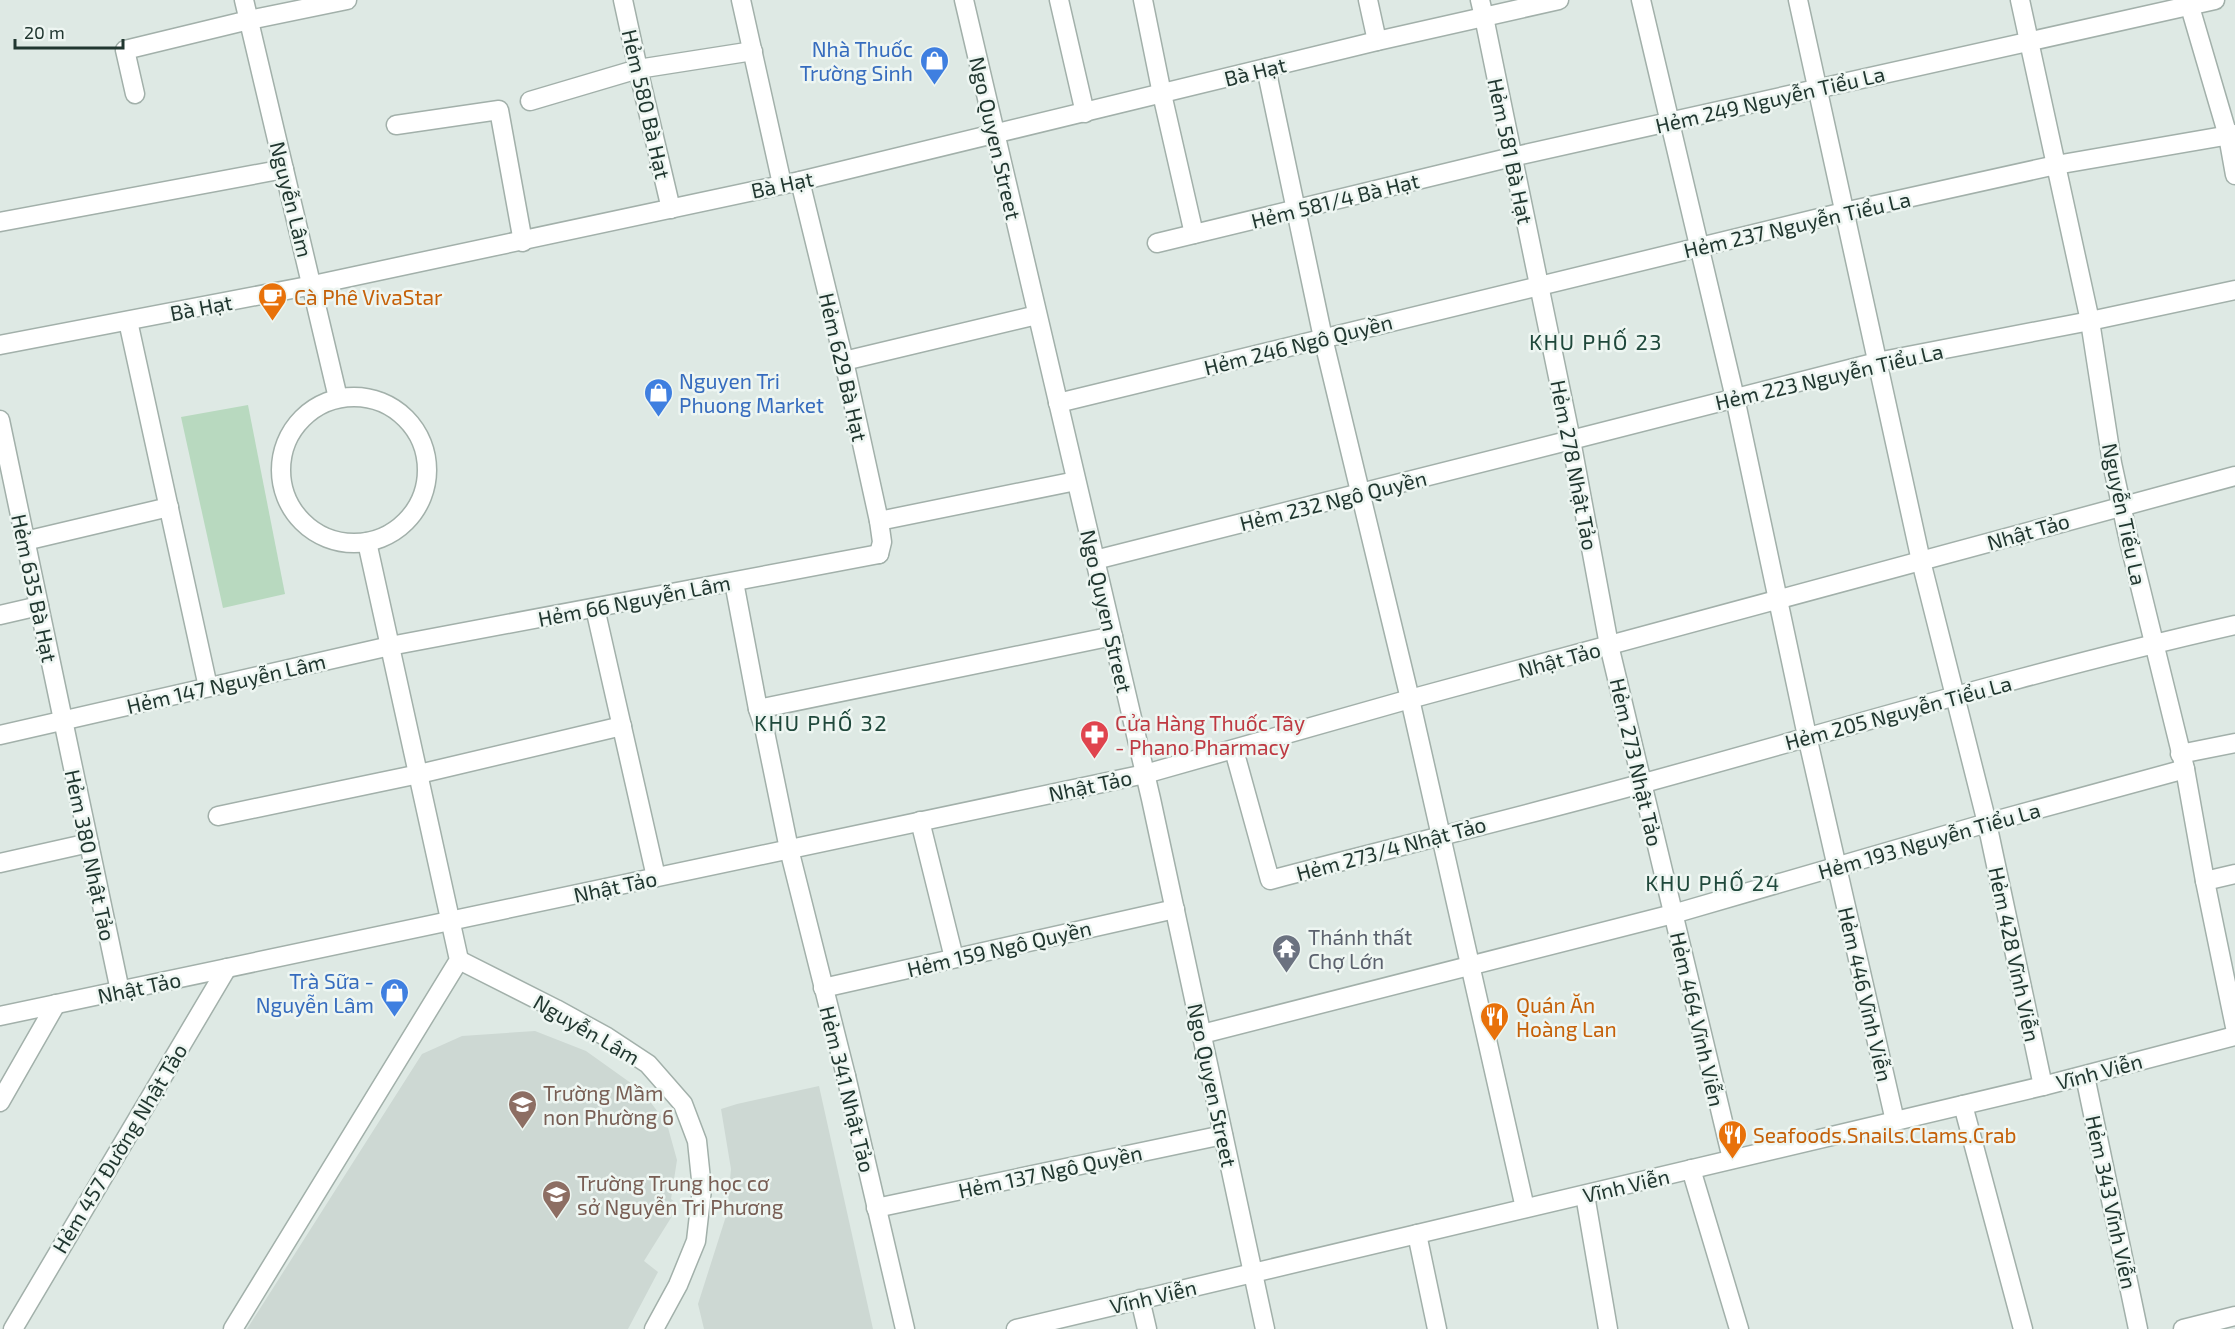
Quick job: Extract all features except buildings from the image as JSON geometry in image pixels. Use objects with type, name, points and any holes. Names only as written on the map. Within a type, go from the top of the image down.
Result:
[{"type":"street","name":"Nguyễn Lâm","points":[[244,0],[338,398]]},
{"type":"street","points":[[135,94],[125,50],[249,20],[347,0]]},
{"type":"street","name":"Hẻm 580 Bà Hạt","points":[[623,0],[671,209]]},
{"type":"street","points":[[741,0],[782,184]]},
{"type":"street","name":"Ngo Quyen Street","points":[[964,0],[1145,774],[1265,1329]]},
{"type":"street","points":[[1059,0],[1085,113]]},
{"type":"street","points":[[1143,0],[1194,234]]},
{"type":"street","points":[[1368,0],[1377,41]]},
{"type":"street","name":"Bà Hạt","points":[[0,345],[523,242],[800,181],[1377,41],[1482,9],[1559,0]]},
{"type":"street","name":"Hẻm 446 Vĩnh Viễn","points":[[1641,0],[1735,398],[1895,1121]]},
{"type":"street","name":"Hẻm 428 Vĩnh Viễn","points":[[1798,0],[1921,561],[1987,823],[2043,1086]]},
{"type":"street","name":"Nguyễn Tiểu La","points":[[2020,0],[2090,321],[2112,463],[2182,762],[2235,1027]]},
{"type":"street","name":"Hẻm 249 Nguyễn Tiểu La","points":[[1512,157],[2188,3],[2215,0]]},
{"type":"street","points":[[2188,3],[2231,135],[2235,175]]},
{"type":"street","name":"Hẻm 581 Bà Hạt","points":[[1482,9],[1539,285]]},
{"type":"street","points":[[530,101],[638,69],[753,51]]},
{"type":"street","points":[[1266,68],[1323,338],[1410,699],[1525,1208]]},
{"type":"street","points":[[396,125],[499,110],[523,242]]},
{"type":"street","name":"Hẻm 237 Nguyễn Tiểu La","points":[[1539,285],[1844,212],[2056,165],[2231,135]]},
{"type":"street","name":"Hẻm 581/4 Bà Hạt","points":[[1157,243],[1512,157]]},
{"type":"street","points":[[0,222],[284,169]]},
{"type":"street","name":"Hẻm 629 Bà Hạt","points":[[800,181],[844,361],[879,520],[882,542],[879,554]]},
{"type":"street","name":"Hẻm 246 Ngô Quyền","points":[[1058,403],[1539,285]]},
{"type":"street","name":"Hẻm 278 Nhật Tảo","points":[[1539,285],[1610,645]]},
{"type":"street","name":"Hẻm 223 Nguyễn Tiểu La","points":[[1571,440],[1877,362],[2090,321],[2235,290]]},
{"type":"street","points":[[844,361],[1037,315]]},
{"type":"street","points":[[128,321],[208,687]]},
{"type":"street","points":[[361,396],[384,402],[404,415],[418,434],[426,455],[427,478],[421,501],[408,520],[389,534],[367,542],[344,543],[322,536],[303,524],[289,506],[281,484],[280,461],[286,440],[299,420],[317,406],[338,398],[361,396]]},
{"type":"street","name":"Hẻm 635 Bà Hạt","points":[[0,420],[7,492],[25,541],[63,720]]},
{"type":"street","name":"Hẻm 232 Ngô Quyền","points":[[1095,560],[1571,440]]},
{"type":"street","name":"Nhật Tảo","points":[[0,1016],[1145,774],[1410,699],[2235,476]]},
{"type":"street","points":[[879,520],[1076,481]]},
{"type":"street","points":[[25,541],[169,507]]},
{"type":"street","points":[[233,1329],[459,960],[367,542]]},
{"type":"street","name":"Hẻm 66 Nguyễn Lâm","points":[[390,646],[879,554]]},
{"type":"street","name":"Hẻm 341 Nhật Tảo","points":[[734,582],[758,709],[764,727],[789,849],[846,1076],[905,1329]]},
{"type":"street","points":[[0,615],[39,606]]},
{"type":"street","points":[[595,608],[656,877]]},
{"type":"street","name":"Hẻm 205 Nguyễn Tiểu La","points":[[1642,784],[1956,696],[2235,625]]},
{"type":"street","points":[[758,709],[1113,636]]},
{"type":"street","name":"Hẻm 273 Nhật Tảo","points":[[1610,645],[1673,914]]},
{"type":"street","name":"Hẻm 147 Nguyễn Lâm","points":[[0,735],[390,646]]},
{"type":"street","name":"Hẻm 380 Nhật Tảo","points":[[63,720],[120,991]]},
{"type":"street","points":[[218,816],[419,774],[622,726]]},
{"type":"street","name":"Hẻm 193 Nguyễn Tiểu La","points":[[1202,1034],[1673,914],[1987,823],[2182,762],[2235,743]]},
{"type":"street","name":"Hẻm 273/4 Nhật Tảo","points":[[1234,750],[1270,880],[1642,784]]},
{"type":"street","points":[[921,821],[954,958]]},
{"type":"street","points":[[0,863],[89,843]]},
{"type":"street","points":[[2205,881],[2235,874]]},
{"type":"street","name":"Hẻm 159 Ngô Quyền","points":[[823,988],[1175,909]]},
{"type":"street","name":"Hẻm 464 Vĩnh Viễn","points":[[1673,914],[1732,1159]]},
{"type":"street","name":"Nguyễn Lâm","points":[[459,960],[608,1037],[648,1064],[683,1104],[697,1141],[702,1189],[696,1241],[678,1285],[654,1329]]},
{"type":"street","name":"Hẻm 457 Đường Nhật Tảo","points":[[13,1329],[122,1141],[227,968]]},
{"type":"street","points":[[0,1102],[56,1004]]},
{"type":"street","name":"Vĩnh Viễn","points":[[1016,1329],[2085,1076],[2235,1036]]},
{"type":"street","name":"Hẻm 343 Vĩnh Viễn","points":[[2085,1076],[2138,1329]]},
{"type":"street","points":[[1963,1105],[2023,1329]]},
{"type":"street","name":"Hẻm 137 Ngô Quyền","points":[[876,1208],[1223,1135]]},
{"type":"street","points":[[1691,1169],[1739,1329]]},
{"type":"street","points":[[1585,1194],[1608,1329]]},
{"type":"street","points":[[1417,1234],[1437,1329]]},
{"type":"street","points":[[1140,1299],[1147,1329]]},
{"type":"street","points":[[2183,1329],[2235,1316]]},
{"type":"shaded area","points":[[535,1031],[586,1051],[642,1091],[667,1124],[677,1160],[671,1199],[679,1205],[644,1261],[658,1272],[628,1329],[247,1329],[422,1054],[462,1036]]},
{"type":"shaded area","points":[[819,1086],[873,1329],[704,1329],[698,1304],[727,1213],[731,1169],[721,1109]]},
{"type":"green space","points":[[248,405],[285,594],[223,608],[181,417]]},
{"type":"place","name":"Nhà Thuốc Trường Sinh","points":[[934,86]]},
{"type":"place","name":"Cà Phê VivaStar","points":[[273,322]]},
{"type":"place","name":"Nguyen Tri Phuong Market","points":[[658,418]]},
{"type":"place","name":"Cửa Hàng Thuốc Tây - Phano Pharmacy","points":[[1094,760]]},
{"type":"place","name":"Thánh thất Chợ Lớn","points":[[1287,974]]},
{"type":"place","name":"Trà Sữa - Nguyễn Lâm","points":[[395,1018]]},
{"type":"place","name":"Quán Ăn Hoàng Lan","points":[[1495,1042]]},
{"type":"place","name":"Trường Mầm non Phường 6","points":[[522,1130]]},
{"type":"place","name":"Seafoods.Snails.Clams.Crab","points":[[1732,1160]]},
{"type":"place","name":"Trường Trung học cơ sở Nguyễn Tri Phương","points":[[556,1220]]},
{"type":"district","name":"KHU PHỐ 23","points":[[1596,341]]},
{"type":"district","name":"KHU PHỐ 32","points":[[821,722]]},
{"type":"district","name":"KHU PHỐ 24","points":[[1713,882]]}]
